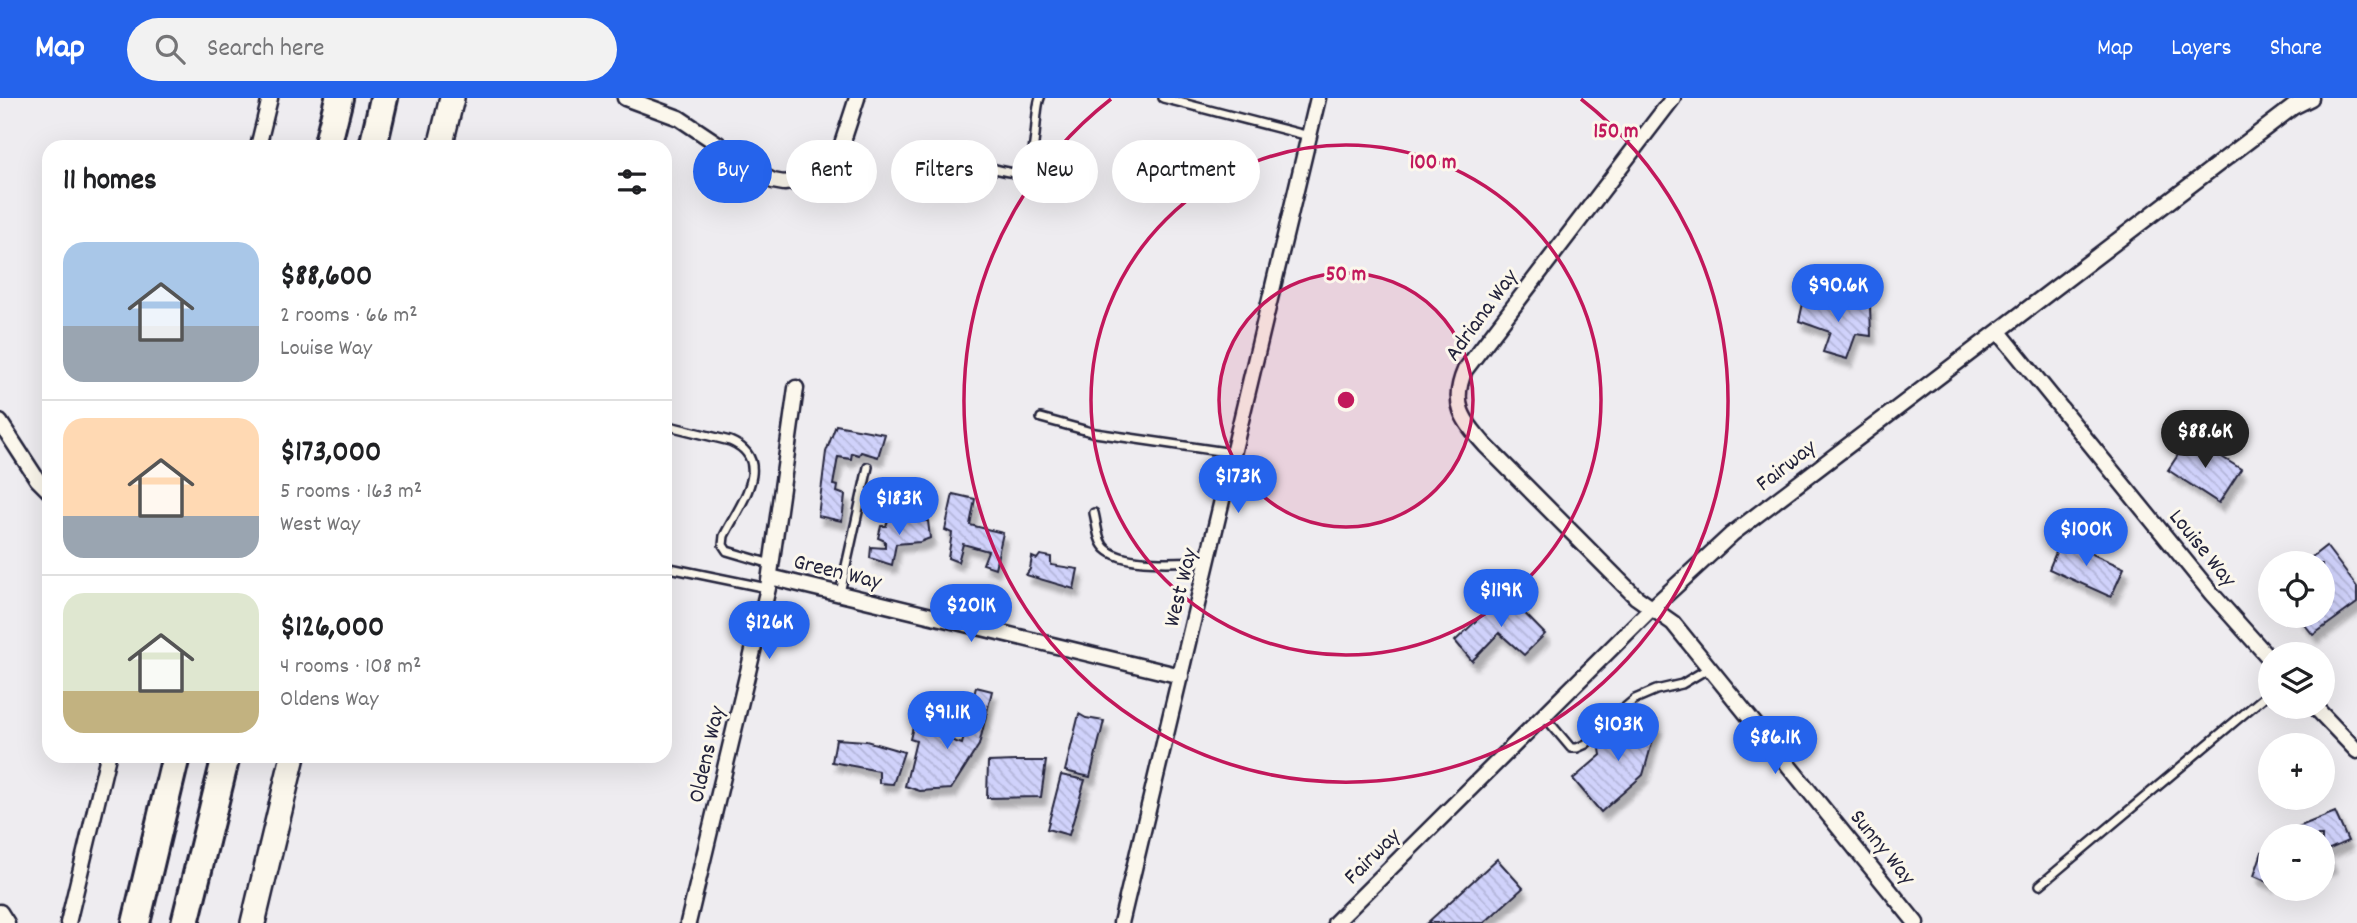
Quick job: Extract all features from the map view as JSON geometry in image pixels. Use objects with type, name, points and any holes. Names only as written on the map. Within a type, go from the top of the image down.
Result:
[{"type":"highway","points":[[329,140],[339,98]]},
{"type":"highway","points":[[375,140],[384,98]]},
{"type":"highway","points":[[136,923],[174,763]]},
{"type":"highway","points":[[185,923],[224,763]]},
{"type":"main road","points":[[442,140],[452,98]]},
{"type":"main road","points":[[253,923],[291,763]]},
{"type":"street","points":[[260,140],[270,98]]},
{"type":"street","points":[[625,98],[678,118],[747,167],[773,181],[784,183],[803,180],[831,164],[842,144],[857,98]]},
{"type":"street","name":"West Way","points":[[1121,923],[1318,98]]},
{"type":"street","name":"Adriana Way","points":[[1652,608],[1636,597],[1485,445],[1462,414],[1458,403],[1458,385],[1478,351],[1672,98]]},
{"type":"street","name":"Fairway","points":[[1339,922],[1652,608],[1732,534],[2293,107],[2311,98]]},
{"type":"street","name":"Louise Way","points":[[1999,332],[2212,594],[2258,646]]},
{"type":"street","name":"Oldens Way","points":[[688,923],[770,576],[796,388]]},
{"type":"street","points":[[0,422],[42,485]]},
{"type":"street","name":"Green Way","points":[[770,576],[1181,676]]},
{"type":"street","name":"Sunny Way","points":[[1652,608],[1673,623],[1710,667],[1916,923]]},
{"type":"street","points":[[2326,719],[2357,751]]},
{"type":"street","points":[[68,923],[105,763]]},
{"type":"street","points":[[0,912],[7,923]]},
{"type":"lane","points":[[998,169],[1017,173],[1028,166],[1033,153],[1040,98]]},
{"type":"lane","points":[[1163,98],[1309,136]]},
{"type":"lane","points":[[1041,418],[1095,433],[1235,453]]},
{"type":"lane","points":[[672,427],[730,440],[750,455],[754,466],[752,478],[724,536],[723,545],[727,551],[770,576]]},
{"type":"lane","points":[[840,594],[868,467]]},
{"type":"lane","points":[[1094,513],[1101,542],[1106,550],[1115,554],[1153,564],[1209,561]]},
{"type":"lane","points":[[672,568],[770,576]]},
{"type":"lane","points":[[1544,716],[1565,743],[1571,748],[1577,748],[1586,744],[1635,699],[1656,690],[1682,684],[1710,667]]},
{"type":"lane","points":[[2039,885],[2258,702]]},
{"type":"building","points":[[1804,299],[1851,308],[1870,305],[1871,336],[1856,334],[1847,359],[1823,352],[1830,332],[1799,321]]},
{"type":"building","points":[[836,425],[885,434],[878,457],[861,452],[859,455],[852,453],[851,459],[838,457],[833,485],[838,486],[837,492],[845,495],[842,521],[818,516],[826,452]]},
{"type":"building","points":[[2190,437],[2241,469],[2219,503],[2168,470]]},
{"type":"building","points":[[953,494],[975,499],[970,525],[1003,533],[995,568],[983,564],[988,551],[963,544],[958,562],[948,558],[952,533],[945,530]]},
{"type":"building","points":[[889,518],[928,521],[930,538],[920,542],[896,544],[892,565],[870,558],[871,547],[885,548],[885,541],[878,538],[881,526],[886,526]]},
{"type":"building","points":[[2061,540],[2124,568],[2111,597],[2049,569]]},
{"type":"building","points":[[1040,555],[1051,557],[1051,565],[1078,569],[1074,589],[1026,575],[1032,557],[1037,559]]},
{"type":"building","points":[[2335,558],[2357,587],[2357,603],[2335,619]]},
{"type":"building","points":[[1505,593],[1545,634],[1524,655],[1499,633],[1472,661],[1455,641]]},
{"type":"building","points":[[2307,628],[2323,628],[2313,635]]},
{"type":"building","points":[[976,687],[992,691],[979,745],[951,789],[920,791],[905,786],[916,741],[910,739],[913,727],[962,744]]},
{"type":"building","points":[[1079,714],[1104,721],[1090,777],[1065,771]]},
{"type":"building","points":[[1621,715],[1657,725],[1643,775],[1601,812],[1573,779],[1601,755],[1600,749],[1606,745],[1612,747]]},
{"type":"building","points":[[836,739],[866,741],[904,752],[893,784],[879,783],[879,771],[832,762]]},
{"type":"building","points":[[1046,761],[1041,797],[987,798],[988,762]]},
{"type":"building","points":[[1061,775],[1085,780],[1069,835],[1047,829]]},
{"type":"building","points":[[2335,812],[2348,841],[2335,847],[2335,824],[2305,824]]},
{"type":"building","points":[[1497,859],[1523,888],[1484,923],[1427,923]]}]
